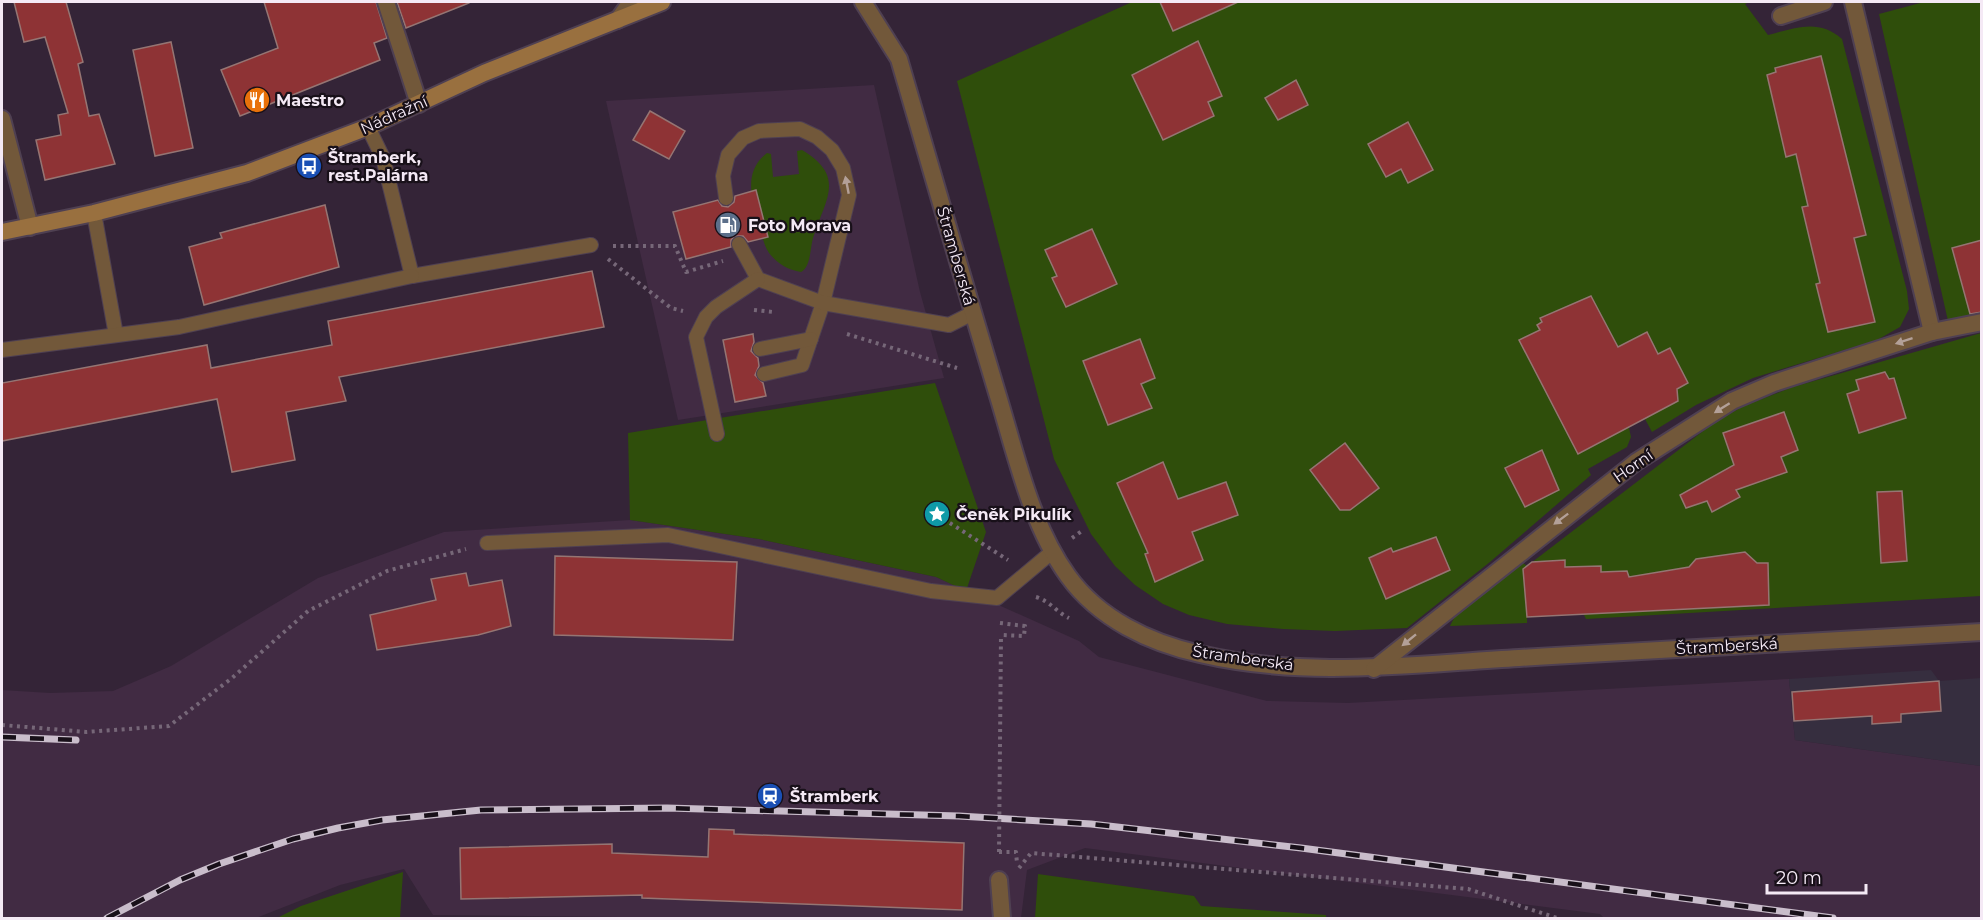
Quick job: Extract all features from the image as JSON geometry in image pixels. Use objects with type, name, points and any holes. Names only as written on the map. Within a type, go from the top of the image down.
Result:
[{"type":"main road","name":"Nádražní","points":[[2,232],[94,213],[247,173],[368,127],[484,73],[662,2]]},
{"type":"street","points":[[386,2],[419,104]]},
{"type":"street","points":[[618,21],[631,2]]},
{"type":"street","name":"Štramberská","points":[[863,2],[899,59],[1017,459],[1052,552],[1068,578],[1108,616],[1165,644],[1198,654],[1263,664],[1374,669],[1515,658],[1982,632]]},
{"type":"street","points":[[1781,16],[1824,2]]},
{"type":"street","points":[[1853,2],[1932,332]]},
{"type":"street","points":[[2,119],[30,227]]},
{"type":"street","name":"Horní","points":[[1374,669],[1627,469],[1732,401],[1774,383],[1932,332],[1982,322]]},
{"type":"street","points":[[999,883],[1002,918]]},
{"type":"lane","points":[[368,127],[383,158],[412,276]]},
{"type":"lane","points":[[726,198],[723,176],[728,155],[743,138],[759,131],[800,129],[817,137],[832,150],[843,168],[849,195],[823,303],[802,365],[764,374]]},
{"type":"lane","points":[[94,213],[116,335]]},
{"type":"lane","points":[[2,350],[179,327],[412,276],[591,245]]},
{"type":"lane","points":[[741,250],[758,279],[823,303],[949,325],[973,314]]},
{"type":"lane","points":[[717,434],[696,337],[706,317],[733,294],[758,279]]},
{"type":"lane","points":[[760,349],[811,339]]},
{"type":"lane","points":[[487,543],[668,535],[931,591],[997,598],[1052,552]]},
{"type":"path","points":[[591,245],[675,246],[686,272],[741,250]]},
{"type":"path","points":[[591,245],[671,308],[706,317]]},
{"type":"path","points":[[942,518],[1026,572]]},
{"type":"path","points":[[2,725],[86,732],[169,726],[232,678],[308,611],[387,571],[487,543]]},
{"type":"path","points":[[999,623],[1025,626],[1024,636],[1001,635],[999,852],[1016,852]]},
{"type":"path","points":[[999,883],[1012,878],[1031,853],[1468,889],[1557,918]]},
{"type":"shaded area","points":[[874,85],[920,292],[944,378],[678,420],[606,101]]},
{"type":"shaded area","points":[[630,520],[759,539],[936,577],[1079,641],[1099,657],[1267,701],[1348,703],[1789,679],[1795,740],[1981,766],[1981,918],[1604,918],[1600,914],[1085,848],[1027,870],[1021,918],[433,915],[404,869],[340,885],[256,918],[2,918],[2,690],[50,693],[113,691],[171,666],[318,578],[444,532]]},
{"type":"shaded area","points":[[1931,670],[1939,681],[1981,678],[1981,766],[1795,740],[1789,679]]},
{"type":"green space","points":[[1132,2],[1750,2],[1745,4],[1768,35],[1807,26],[1825,29],[1842,39],[1907,291],[1909,309],[1900,327],[1877,340],[1753,378],[1696,405],[1652,432],[1617,367],[1602,375],[1629,428],[1631,437],[1627,447],[1588,469],[1591,475],[1490,562],[1407,628],[1335,631],[1283,629],[1227,624],[1189,615],[1163,604],[1135,585],[1115,566],[1091,534],[1054,459],[957,81]]},
{"type":"green space","points":[[1924,2],[1981,2],[1981,313],[1948,321],[1879,14]]},
{"type":"green space","points":[[802,150],[816,160],[824,170],[829,190],[813,238],[807,266],[801,272],[784,266],[767,250],[754,207],[751,187],[754,169],[767,153],[771,154],[773,177],[799,174],[797,151]]},
{"type":"green space","points":[[1981,333],[1981,596],[1586,619],[1583,613],[1527,617],[1527,623],[1450,626],[1456,614],[1523,563],[1527,566],[1715,422],[1744,406],[1793,387]]},
{"type":"green space","points":[[935,383],[986,532],[966,591],[936,577],[759,539],[630,520],[628,433]]},
{"type":"green space","points":[[403,872],[400,918],[277,918],[301,906]]},
{"type":"green space","points":[[1038,874],[1194,896],[1201,906],[1326,915],[1326,918],[1035,918]]},
{"type":"building","points":[[14,2],[66,2],[83,62],[78,64],[89,116],[99,114],[115,164],[45,180],[36,140],[61,135],[58,115],[68,113],[45,37],[24,42]]},
{"type":"building","points":[[264,2],[376,2],[387,38],[374,43],[380,60],[240,116],[221,70],[278,48]]},
{"type":"building","points":[[397,2],[469,2],[469,3],[406,28]]},
{"type":"building","points":[[1160,2],[1238,2],[1173,31]]},
{"type":"building","points":[[1198,41],[1222,96],[1208,102],[1214,116],[1163,140],[1132,75]]},
{"type":"building","points":[[171,42],[193,148],[155,156],[133,50]]},
{"type":"building","points":[[1821,56],[1866,235],[1854,238],[1875,322],[1828,332],[1816,284],[1820,283],[1802,207],[1808,206],[1796,154],[1786,157],[1767,75],[1776,72],[1775,68]]},
{"type":"building","points":[[1296,80],[1308,105],[1278,120],[1265,98]]},
{"type":"building","points":[[650,111],[685,131],[669,159],[633,140]]},
{"type":"building","points":[[1408,122],[1433,170],[1408,183],[1401,169],[1386,177],[1368,144]]},
{"type":"building","points":[[756,190],[768,237],[748,242],[743,236],[735,236],[731,240],[731,247],[686,259],[673,212],[718,200],[722,206],[728,207],[734,202],[735,196]]},
{"type":"building","points":[[325,205],[339,267],[204,305],[189,247],[222,238],[220,233]]},
{"type":"building","points":[[1092,229],[1117,284],[1066,307],[1052,278],[1057,276],[1045,250]]},
{"type":"building","points":[[1982,240],[1982,312],[1970,314],[1952,248]]},
{"type":"building","points":[[592,271],[604,327],[339,377],[346,401],[286,412],[295,460],[232,472],[217,399],[2,441],[2,383],[207,345],[211,368],[332,345],[328,321]]},
{"type":"building","points":[[1591,296],[1618,347],[1647,332],[1658,354],[1670,348],[1688,383],[1677,389],[1678,401],[1578,454],[1519,340],[1540,330],[1537,325],[1542,322],[1540,318]]},
{"type":"building","points":[[753,334],[754,342],[751,351],[758,358],[759,366],[755,375],[763,383],[766,396],[735,402],[723,340]]},
{"type":"building","points":[[1140,339],[1155,378],[1141,384],[1152,408],[1108,425],[1083,361]]},
{"type":"building","points":[[1885,372],[1889,379],[1894,378],[1906,418],[1859,433],[1847,394],[1859,390],[1856,380]]},
{"type":"building","points":[[1784,412],[1798,450],[1781,457],[1787,472],[1736,490],[1740,497],[1712,512],[1707,501],[1686,508],[1680,495],[1734,465],[1723,433]]},
{"type":"building","points":[[1345,443],[1379,488],[1350,510],[1340,510],[1310,470]]},
{"type":"building","points":[[1542,450],[1559,490],[1525,507],[1505,468]]},
{"type":"building","points":[[1163,462],[1178,499],[1226,482],[1238,515],[1192,532],[1203,560],[1155,582],[1145,554],[1148,553],[1117,483]]},
{"type":"building","points":[[1902,491],[1907,561],[1881,563],[1877,492]]},
{"type":"building","points":[[1436,537],[1450,570],[1386,599],[1369,558],[1391,548],[1393,552]]},
{"type":"building","points":[[1745,552],[1757,563],[1768,563],[1769,605],[1527,617],[1523,569],[1532,562],[1565,560],[1565,567],[1601,566],[1601,572],[1627,571],[1629,577],[1689,567],[1696,559]]},
{"type":"building","points":[[555,556],[737,562],[733,640],[554,635]]},
{"type":"building","points":[[466,573],[469,586],[502,580],[511,626],[478,635],[377,650],[370,615],[436,600],[431,579]]},
{"type":"building","points":[[1939,681],[1941,711],[1901,714],[1901,722],[1872,724],[1872,716],[1794,721],[1792,692]]},
{"type":"building","points":[[709,829],[734,830],[734,834],[964,843],[962,910],[642,898],[642,895],[461,899],[460,848],[612,844],[612,853],[708,857]]},
{"type":"railway","points":[[2,737],[76,740]]},
{"type":"railway","points":[[107,918],[180,880],[219,864],[293,839],[338,828],[382,820],[481,810],[667,808],[959,816],[1091,824],[1301,848],[1833,918]]},
{"type":"place","name":"Maestro","points":[[257,100]]},
{"type":"place","name":"Štramberk, rest.Palárna","points":[[309,166]]},
{"type":"place","name":"Foto Morava","points":[[728,225]]},
{"type":"place","name":"Čeněk Pikulík","points":[[937,514]]},
{"type":"place","name":"Štramberk","points":[[770,796]]}]
